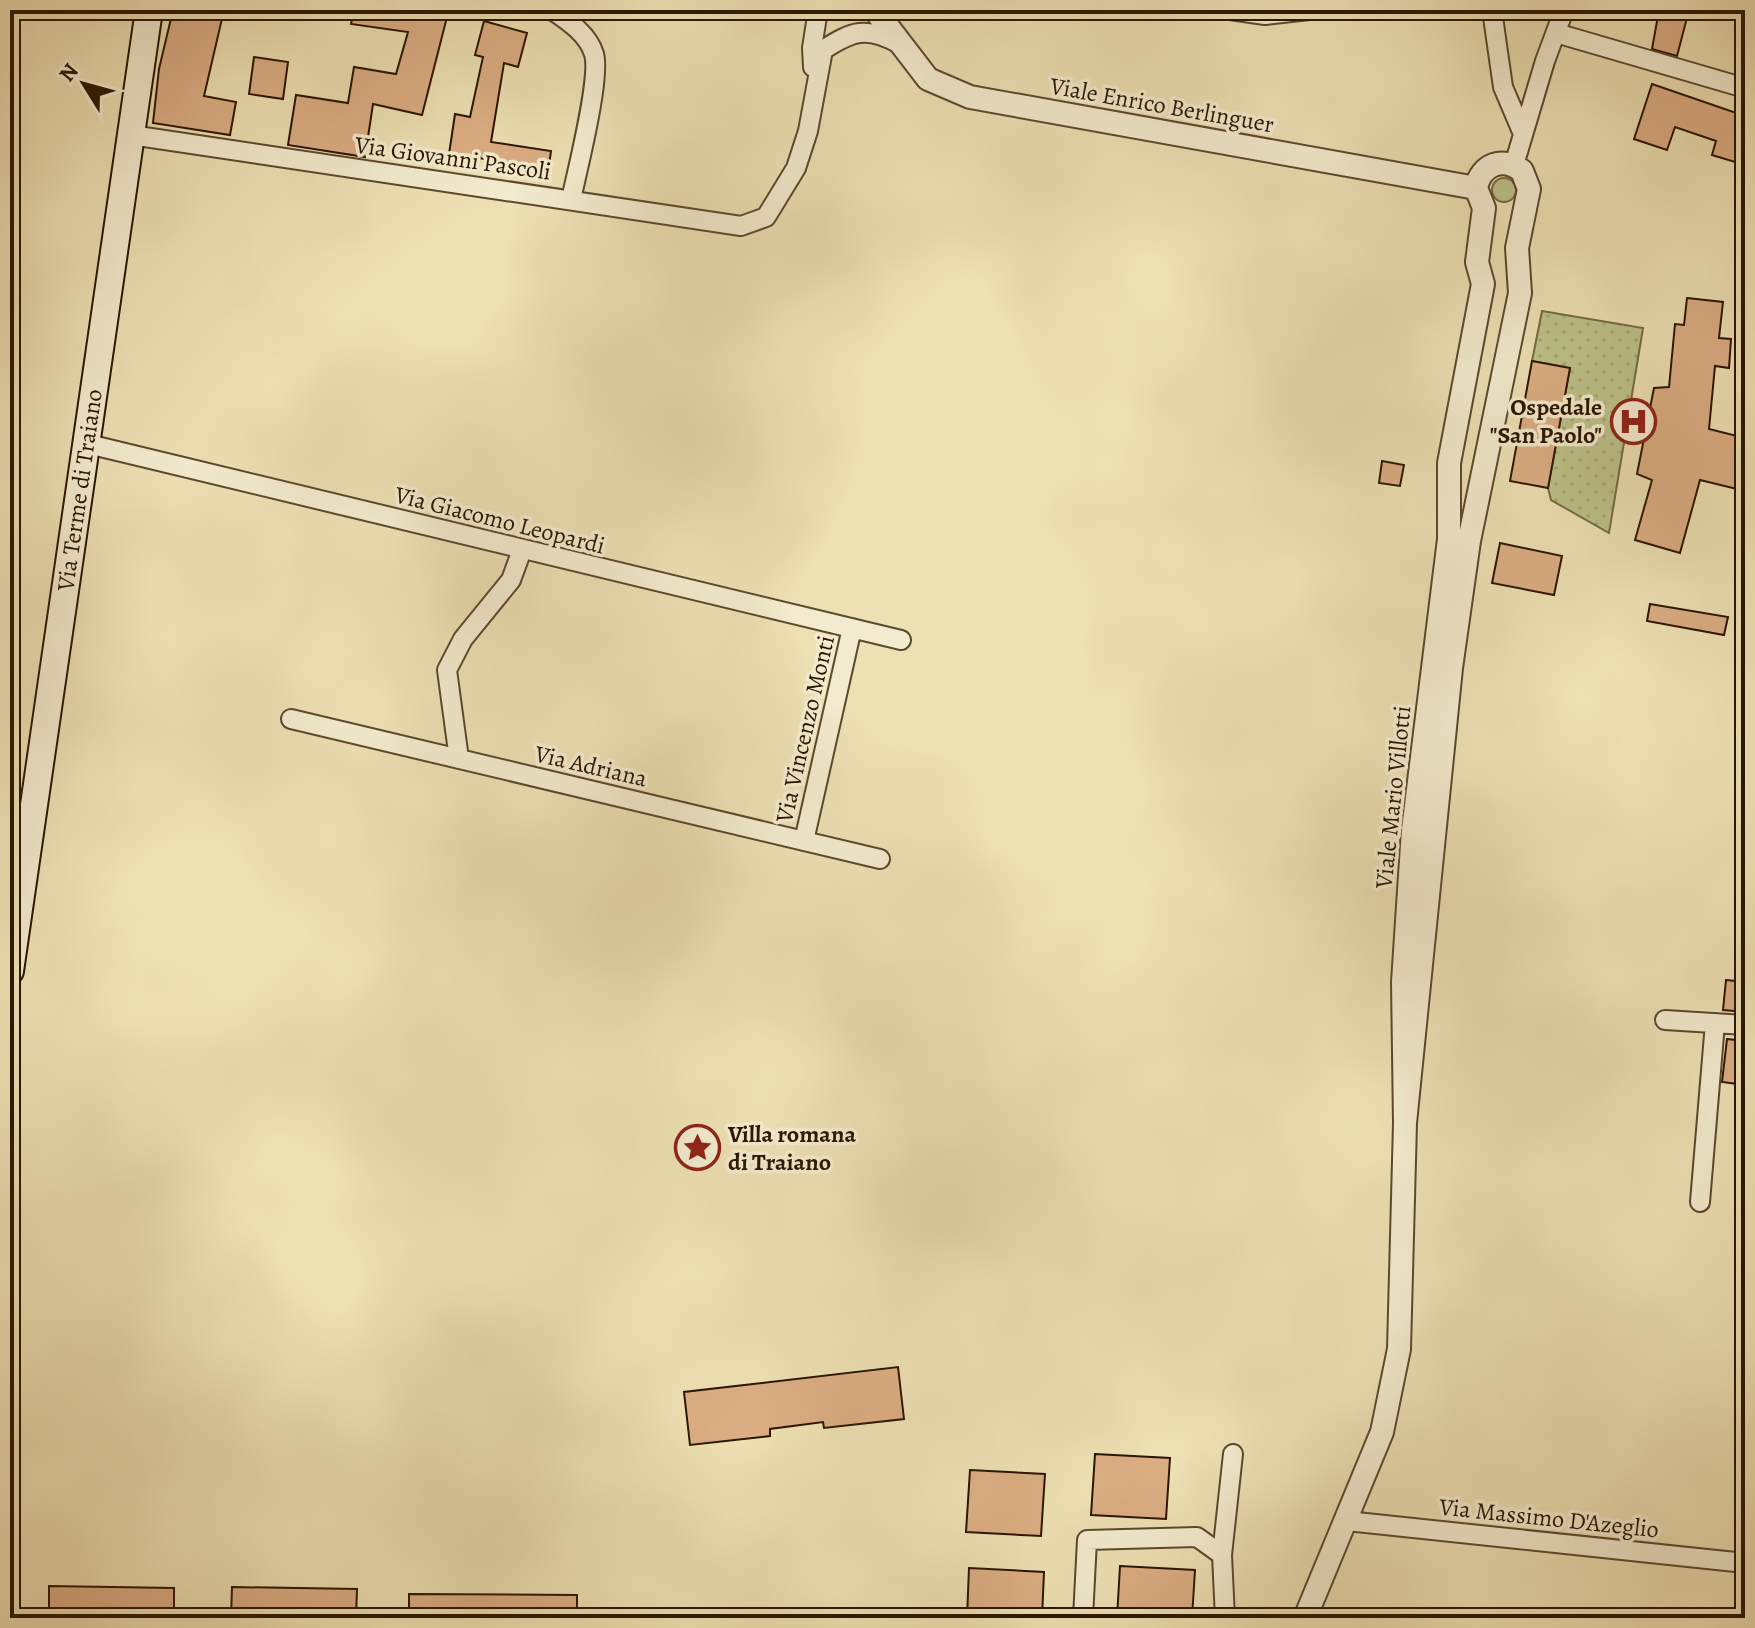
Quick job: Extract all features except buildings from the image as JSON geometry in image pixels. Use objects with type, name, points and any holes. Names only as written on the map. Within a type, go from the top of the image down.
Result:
[{"type":"main road","name":"Via Terme di Traiano","points":[[10,971],[149,10]]},
{"type":"street","points":[[552,10],[576,26],[594,54],[588,121],[571,200]]},
{"type":"street","points":[[815,86],[812,48],[818,10]]},
{"type":"street","name":"Viale Enrico Berlinguer","points":[[875,10],[928,79],[970,97],[1480,198]]},
{"type":"street","points":[[1230,10],[1265,15],[1309,10]]},
{"type":"street","points":[[1492,10],[1503,87],[1523,134]]},
{"type":"street","points":[[1514,165],[1564,10]]},
{"type":"street","points":[[815,86],[823,50],[846,35],[876,31],[899,43]]},
{"type":"street","points":[[1556,33],[1745,88]]},
{"type":"street","name":"Via Giovanni Pascoli","points":[[131,135],[741,226],[766,217],[796,168],[808,131],[815,86]]},
{"type":"street","points":[[1514,165],[1527,177],[1527,200],[1519,210],[1507,215],[1494,214],[1480,198],[1480,175],[1491,166],[1514,165]]},
{"type":"street","name":"Viale Mario Villotti","points":[[1305,1618],[1382,1432],[1399,1349],[1405,1123],[1403,982],[1412,845],[1449,539],[1449,477],[1483,284],[1477,262],[1480,198]]},
{"type":"street","name":"Viale Mario Villotti","points":[[1405,1123],[1451,668],[1481,486],[1520,293],[1517,248],[1527,200]]},
{"type":"street","name":"Via Giacomo Leopardi","points":[[88,444],[901,640]]},
{"type":"street","points":[[1449,477],[1459,484],[1481,486]]},
{"type":"street","points":[[459,759],[447,670],[463,639],[511,580],[522,550]]},
{"type":"street","name":"Via Vincenzo Monti","points":[[804,841],[852,628]]},
{"type":"street","name":"Via Adriana","points":[[291,719],[880,859]]},
{"type":"street","points":[[1665,1020],[1745,1025]]},
{"type":"street","points":[[1700,1202],[1715,1023]]},
{"type":"street","points":[[1225,1618],[1222,1555],[1233,1454]]},
{"type":"street","name":"Via Massimo D'Azeglio","points":[[1347,1521],[1745,1563]]},
{"type":"street","points":[[1083,1618],[1087,1540],[1197,1537],[1222,1555]]},
{"type":"green space","points":[[1504,178],[1513,181],[1516,190],[1513,199],[1504,202],[1495,199],[1492,190],[1495,181]]},
{"type":"green space","points":[[1542,311],[1643,328],[1609,533],[1551,500],[1548,488],[1570,368],[1532,361]]},
{"type":"place","name":"Ospedale \"San Paolo\"","points":[[1633,421]]},
{"type":"place","name":"Villa romana di Traiano","points":[[697,1148]]}]
